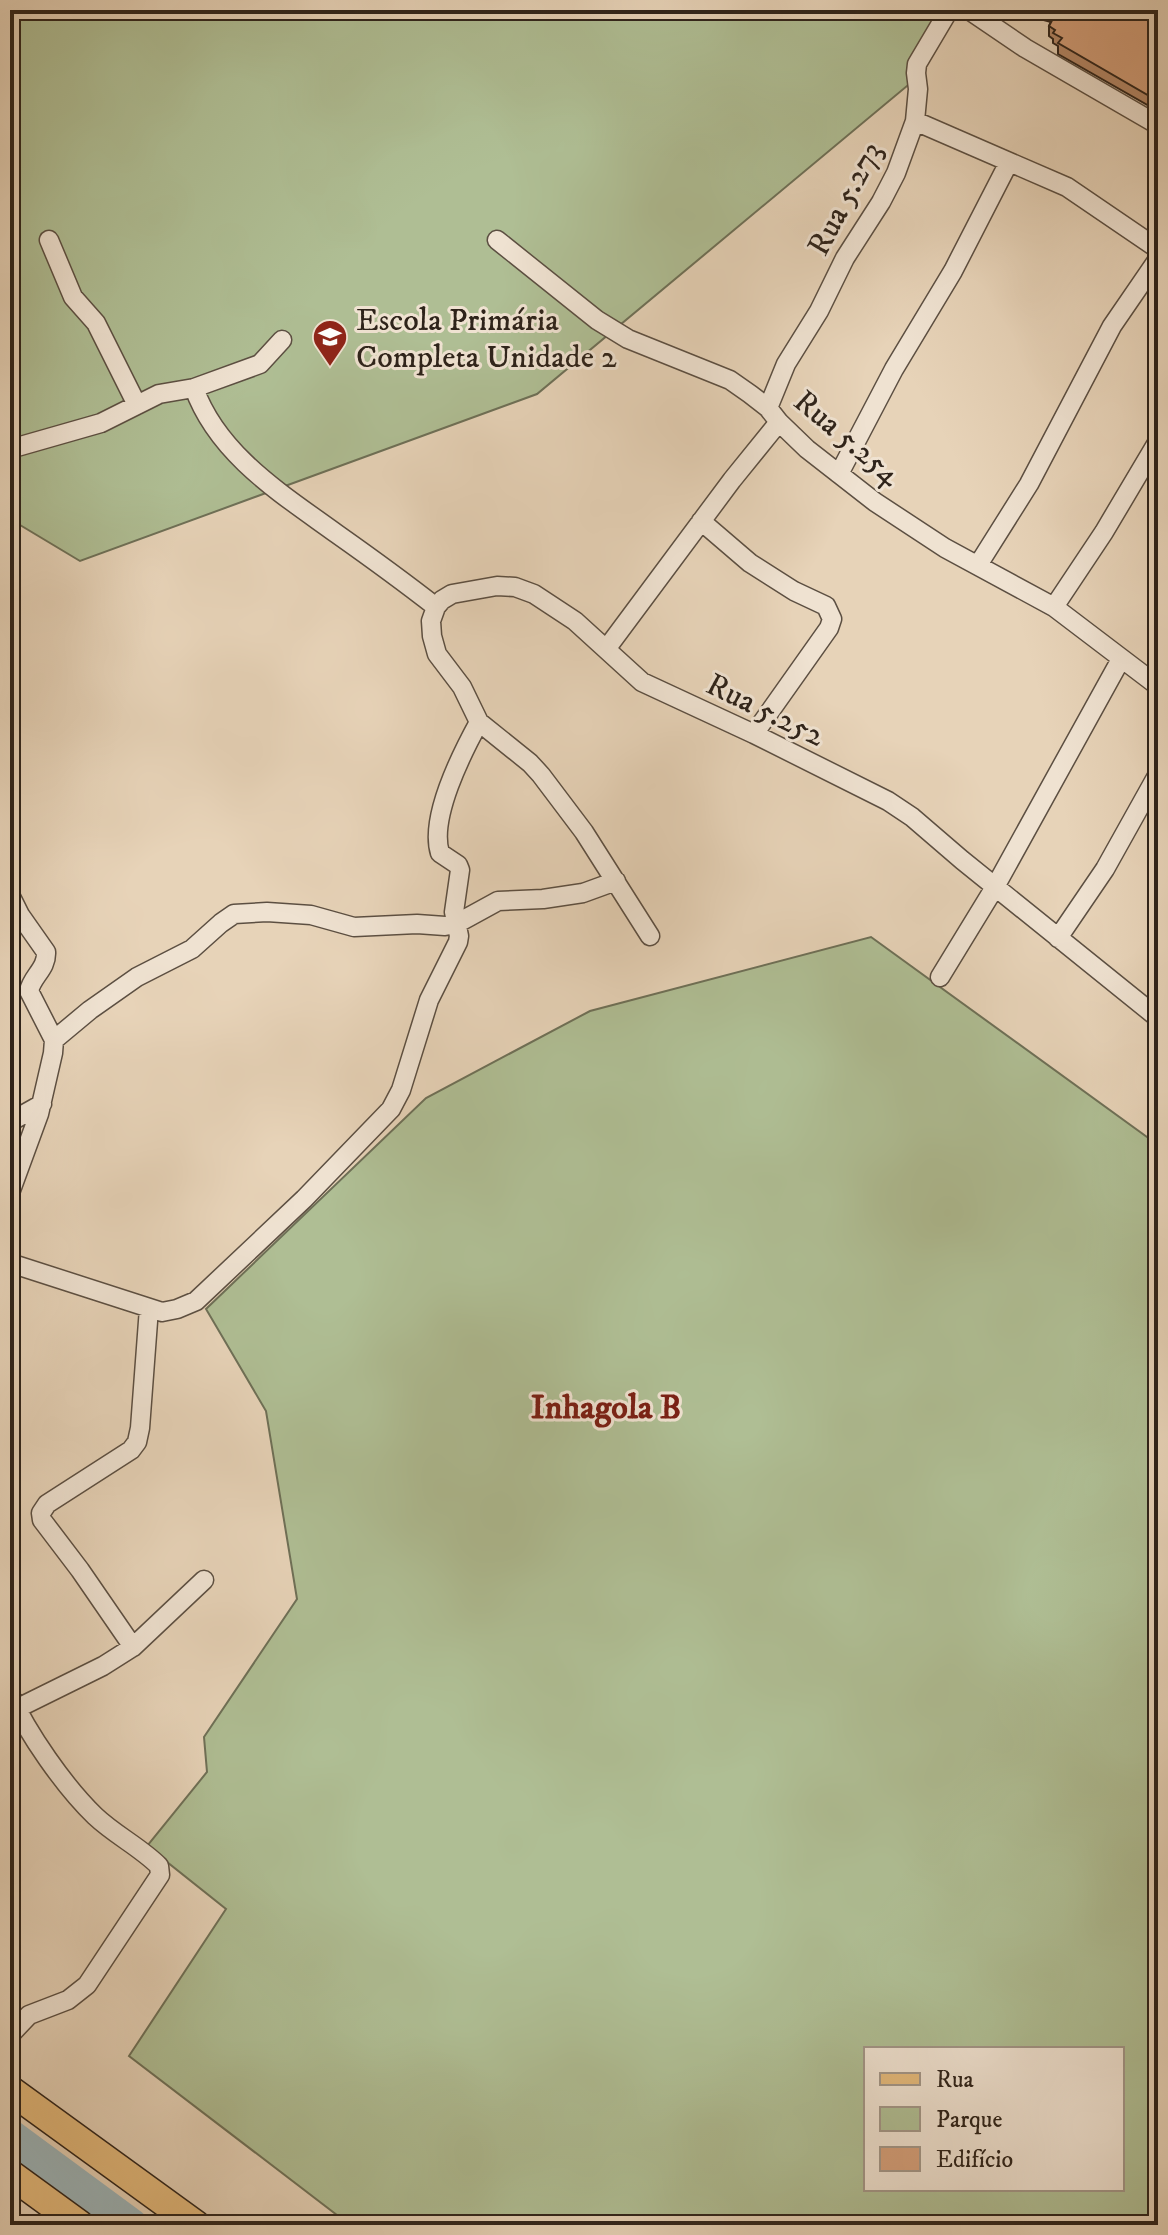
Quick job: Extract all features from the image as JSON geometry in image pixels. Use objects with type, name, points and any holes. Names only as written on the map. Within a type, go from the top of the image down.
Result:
[{"type":"main road","points":[[10,2090],[196,2225]]},
{"type":"main road","points":[[10,2174],[80,2225]]},
{"type":"street","name":"Rua 5.273","points":[[607,648],[701,521],[774,415],[786,364],[896,173],[915,121],[917,64],[949,10]]},
{"type":"street","points":[[969,10],[1025,48],[1158,125]]},
{"type":"street","points":[[915,121],[1067,187],[1158,249]]},
{"type":"street","points":[[839,474],[894,369],[953,271],[1009,162]]},
{"type":"street","points":[[49,240],[73,297],[96,323],[137,405]]},
{"type":"street","name":"Rua 5.254","points":[[497,240],[597,320],[618,333],[730,380],[774,415],[807,449],[916,530],[1054,607],[1158,686]]},
{"type":"street","points":[[978,565],[1029,484],[1112,326],[1158,259]]},
{"type":"street","points":[[10,449],[101,423],[159,394],[194,388],[260,364],[282,340]]},
{"type":"street","points":[[194,388],[218,435],[255,473],[436,607],[431,621],[437,654],[462,687],[479,722],[541,775],[584,832],[650,936]]},
{"type":"street","points":[[1054,607],[1104,532],[1158,441]]},
{"type":"street","points":[[701,521],[750,563],[794,591],[826,606],[832,619],[829,628],[754,734]]},
{"type":"street","name":"Rua 5.252","points":[[436,607],[452,594],[497,586],[515,587],[534,594],[561,610],[642,682],[754,734],[888,801],[912,817],[1158,1018]]},
{"type":"street","points":[[940,977],[995,887],[1121,659]]},
{"type":"street","points":[[10,1263],[162,1312],[177,1309],[196,1301],[286,1217],[391,1109],[401,1090],[429,1000],[458,942],[454,912],[460,870],[458,865],[440,853],[439,817],[479,722]]},
{"type":"street","points":[[1058,938],[1105,869],[1158,774]]},
{"type":"street","points":[[54,1040],[137,977],[192,949],[234,914],[267,912],[311,915],[354,927],[445,926],[456,924],[498,901],[583,893],[616,881]]},
{"type":"street","points":[[10,895],[46,952],[45,964],[30,983],[29,991],[54,1040],[42,1104],[10,1193]]},
{"type":"street","points":[[10,1122],[42,1104]]},
{"type":"street","points":[[133,1647],[42,1520],[41,1513],[47,1504],[131,1450],[137,1442],[149,1308]]},
{"type":"street","points":[[10,2035],[29,2015],[68,2000],[87,1985],[160,1875],[159,1866],[96,1816],[56,1771],[13,1702],[103,1666],[133,1647],[204,1580]]},
{"type":"green space","points":[[10,10],[941,10],[919,76],[537,394],[80,561],[10,519]]},
{"type":"green space","points":[[871,937],[1158,1145],[1158,2225],[350,2225],[129,2056],[226,1909],[147,1846],[207,1772],[204,1737],[297,1599],[266,1411],[206,1309],[426,1098],[590,1011]]},
{"type":"building","points":[[1044,10],[1131,10],[1146,15],[1148,10],[1158,10],[1158,101],[1058,43],[1062,38],[1053,33],[1055,30],[1049,26],[1056,13]]},
{"type":"waterway","points":[[10,2135],[132,2225]]},
{"type":"place","name":"Escola Primária Completa Unidade 2","points":[[330,368]]},
{"type":"district","name":"Inhagola B","points":[[606,1406]]}]
